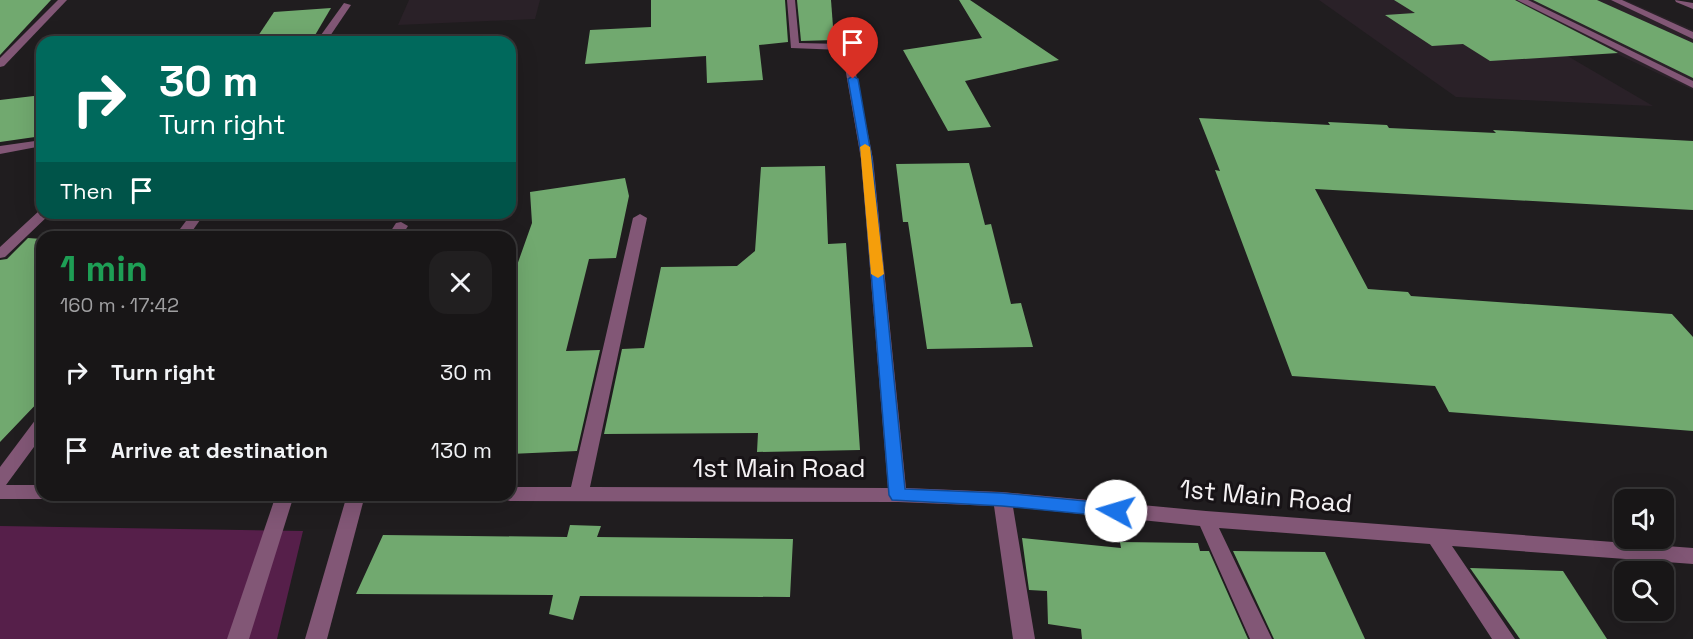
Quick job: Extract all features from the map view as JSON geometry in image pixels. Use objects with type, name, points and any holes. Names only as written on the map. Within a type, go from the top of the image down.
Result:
[{"type":"street","points":[[0,64],[63,0]]},
{"type":"street","points":[[791,0],[794,46],[848,47]]},
{"type":"street","points":[[1521,0],[1693,85]]},
{"type":"street","points":[[1615,0],[1693,36]]},
{"type":"street","points":[[1679,0],[1693,6]]},
{"type":"street","points":[[325,36],[347,5]]},
{"type":"street","points":[[842,25],[848,47],[867,159],[898,495]]},
{"type":"street","points":[[0,150],[36,144]]},
{"type":"street","points":[[579,494],[640,218]]},
{"type":"street","points":[[0,254],[38,219]]},
{"type":"street","points":[[0,480],[36,431]]},
{"type":"street","points":[[0,492],[36,492]]},
{"type":"street","name":"1st Main Road","points":[[516,494],[898,495],[1002,499],[1206,519],[1689,560]]},
{"type":"street","points":[[1002,499],[1024,639]]},
{"type":"street","points":[[238,639],[283,501]]},
{"type":"street","points":[[316,639],[354,501]]},
{"type":"street","points":[[1206,519],[1261,639]]},
{"type":"street","points":[[1436,537],[1504,639]]},
{"type":"shaded area","points":[[409,0],[540,0],[535,19],[398,25]]},
{"type":"shaded area","points":[[1319,0],[1472,0],[1653,106],[1456,97]]},
{"type":"shaded area","points":[[1512,0],[1625,0],[1693,30],[1693,90],[1577,35]]},
{"type":"shaded area","points":[[0,526],[303,531],[277,639],[0,639]]},
{"type":"building","points":[[0,0],[51,0],[0,55]]},
{"type":"building","points":[[651,0],[785,0],[788,42],[759,45],[763,80],[707,83],[706,56],[585,64],[590,30],[651,27]]},
{"type":"building","points":[[797,0],[831,0],[834,40],[801,41]]},
{"type":"building","points":[[959,0],[970,0],[1059,60],[965,81],[991,127],[948,131],[903,50],[982,38]]},
{"type":"building","points":[[1394,0],[1515,0],[1618,53],[1490,61],[1463,44],[1432,46],[1385,15],[1415,13]]},
{"type":"building","points":[[1533,0],[1597,0],[1693,43],[1693,78]]},
{"type":"building","points":[[331,8],[315,36],[258,36],[274,12]]},
{"type":"building","points":[[36,96],[36,137],[0,142],[0,100]]},
{"type":"building","points":[[1199,118],[1330,125],[1328,122],[1387,125],[1389,128],[1496,133],[1493,130],[1693,141],[1693,210],[1315,189],[1368,289],[1408,292],[1411,296],[1672,314],[1693,337],[1693,431],[1449,412],[1435,386],[1292,376],[1215,170],[1220,171]]},
{"type":"building","points":[[969,163],[985,225],[991,224],[1011,304],[1021,303],[1033,347],[927,349],[908,222],[903,222],[896,164]]},
{"type":"building","points":[[825,166],[828,244],[846,243],[860,450],[757,452],[758,433],[604,434],[622,349],[644,348],[661,267],[737,266],[755,251],[761,167]]},
{"type":"building","points":[[625,178],[629,196],[616,258],[589,259],[566,351],[600,350],[577,451],[516,454],[516,268],[532,223],[530,192]]},
{"type":"building","points":[[28,238],[36,239],[36,404],[0,442],[0,260],[7,259]]},
{"type":"building","points":[[570,525],[601,526],[597,537],[793,539],[790,597],[580,596],[573,620],[549,614],[553,595],[356,594],[383,535],[567,537]]},
{"type":"building","points":[[1022,538],[1121,548],[1120,542],[1198,543],[1200,551],[1209,551],[1248,639],[1082,639],[1081,629],[1048,624],[1047,591],[1029,590]]},
{"type":"building","points":[[1233,551],[1325,552],[1365,639],[1274,639]]},
{"type":"building","points":[[1470,568],[1563,571],[1607,639],[1520,639]]},
{"type":"slow traffic","points":[[865,147],[878,274]]},
{"type":"route","points":[[853,79],[867,159],[898,495],[1002,499],[1116,511]]}]
